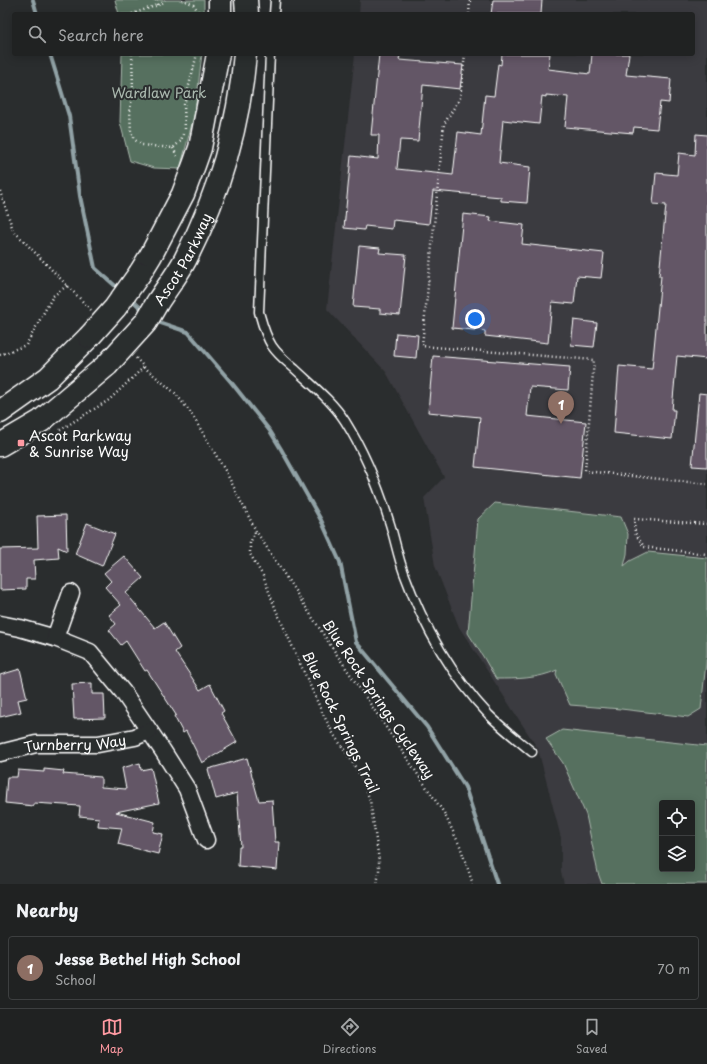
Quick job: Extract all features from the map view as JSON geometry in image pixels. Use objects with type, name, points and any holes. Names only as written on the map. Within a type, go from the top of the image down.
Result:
[{"type":"main road","points":[[220,0],[220,12]]},
{"type":"main road","points":[[246,0],[247,12]]},
{"type":"main road","name":"Ascot Parkway","points":[[0,412],[48,378],[89,337],[115,308],[140,273],[183,194],[196,160],[200,148],[218,56]]},
{"type":"main road","name":"Ascot Parkway","points":[[0,445],[41,421],[107,365],[146,322],[184,260],[214,194],[234,128],[242,85],[245,56]]},
{"type":"street","points":[[55,638],[71,593]]},
{"type":"street","points":[[0,624],[55,638],[90,652],[123,692],[187,789],[206,840]]},
{"type":"street","name":"Turnberry Way","points":[[0,752],[36,744],[98,744],[135,737],[150,731]]},
{"type":"lane","points":[[274,12],[275,0]]},
{"type":"lane","points":[[270,56],[259,312],[266,334],[272,346],[282,358],[327,398],[345,421],[356,440],[368,463],[390,524],[403,572],[424,621],[440,649],[458,677],[489,715],[532,752]]},
{"type":"path","points":[[156,0],[157,5]]},
{"type":"path","points":[[138,12],[157,5],[165,0]]},
{"type":"path","points":[[182,0],[194,4],[199,12]]},
{"type":"path","points":[[469,12],[470,0]]},
{"type":"path","points":[[132,56],[133,89],[130,111],[131,132],[135,140],[142,145],[173,148],[181,141],[185,130],[184,105],[197,56]]},
{"type":"path","points":[[465,56],[460,98],[444,124],[422,346],[594,360],[585,471],[707,484]]},
{"type":"path","points":[[0,355],[26,345],[53,296],[68,285]]},
{"type":"path","points":[[54,433],[109,400],[144,367]]},
{"type":"path","points":[[707,524],[634,519],[635,533],[644,547],[707,554]]},
{"type":"path","name":"Blue Rock Springs Trail","points":[[256,532],[250,543],[250,554],[263,576],[276,610],[322,712],[334,735],[350,758],[361,778],[370,800],[379,860],[377,884]]},
{"type":"path","name":"Blue Rock Springs Cycleway","points":[[256,532],[444,813],[460,846],[473,884]]},
{"type":"shaded area","points":[[360,0],[707,0],[707,884],[564,884],[561,872],[561,838],[538,749],[459,627],[435,566],[424,498],[444,477],[386,372],[327,309],[355,56],[695,56],[695,12],[359,12]]},
{"type":"green space","points":[[115,0],[204,0],[204,12],[118,12]]},
{"type":"green space","name":"Wardlaw Park","points":[[122,56],[202,56],[195,112],[180,169],[154,168],[130,161],[120,122]]},
{"type":"green space","points":[[495,503],[621,517],[628,534],[627,554],[624,566],[630,561],[648,552],[707,558],[707,653],[701,709],[688,717],[570,705],[556,674],[557,670],[535,677],[496,679],[468,633],[478,519]]},
{"type":"green space","points":[[562,730],[707,746],[707,884],[602,884],[598,873],[586,815],[563,763],[546,739]]},
{"type":"building","points":[[493,0],[542,0],[541,12],[491,12]]},
{"type":"building","points":[[379,56],[400,56],[399,60],[463,65],[460,89],[423,85],[418,141],[400,140],[397,169],[453,175],[458,132],[481,135],[485,95],[494,96],[498,64],[501,65],[502,56],[550,56],[548,69],[590,74],[592,56],[629,56],[626,75],[671,79],[669,103],[660,102],[657,129],[634,127],[633,133],[565,127],[568,97],[542,96],[539,124],[503,120],[499,163],[530,167],[527,203],[501,201],[501,197],[433,191],[429,224],[393,220],[392,229],[365,226],[364,230],[344,228],[351,156],[378,159],[379,135],[371,135]]},
{"type":"building","points":[[696,134],[707,135],[707,359],[677,356],[672,410],[675,410],[672,439],[614,433],[619,366],[652,369],[666,205],[653,204],[656,173],[677,175],[679,153],[695,155]]},
{"type":"building","points":[[463,214],[491,217],[490,221],[524,225],[522,244],[604,253],[601,278],[577,276],[574,304],[552,302],[548,343],[485,336],[485,331],[452,328]]},
{"type":"building","points":[[359,246],[380,248],[379,253],[406,255],[400,315],[380,313],[380,309],[353,307]]},
{"type":"building","points":[[574,320],[597,323],[594,347],[571,345]]},
{"type":"building","points":[[396,333],[418,335],[416,358],[394,356]]},
{"type":"building","points":[[433,356],[570,367],[568,390],[530,387],[527,416],[586,422],[580,478],[475,467],[480,417],[428,412]]},
{"type":"building","points":[[699,393],[707,394],[707,467],[692,466]]},
{"type":"building","points":[[66,515],[67,551],[58,547],[59,558],[34,560],[35,579],[26,579],[26,589],[0,590],[0,549],[38,548],[37,516]]},
{"type":"building","points":[[87,523],[115,534],[102,566],[75,554]]},
{"type":"building","points":[[124,556],[143,578],[126,593],[155,628],[164,622],[180,648],[175,652],[200,690],[210,684],[224,711],[221,713],[237,742],[202,763],[186,731],[183,733],[174,716],[176,715],[147,670],[145,671],[126,641],[121,645],[109,630],[116,624],[109,615],[121,605],[105,587],[111,581],[104,573]]},
{"type":"building","points":[[20,669],[27,698],[18,700],[21,712],[0,717],[0,675]]},
{"type":"building","points":[[92,683],[92,694],[104,694],[105,718],[74,719],[72,684]]},
{"type":"building","points":[[247,758],[259,801],[272,800],[275,842],[279,842],[277,870],[238,866],[239,847],[241,847],[237,793],[216,799],[208,769]]},
{"type":"building","points":[[140,763],[141,770],[151,768],[159,803],[116,812],[155,822],[153,832],[163,834],[158,854],[118,844],[122,828],[98,826],[99,818],[79,816],[80,806],[34,803],[34,806],[5,803],[7,777],[17,777],[18,770],[44,772],[44,769],[64,771],[63,774],[101,777],[101,787],[126,789],[122,768]]},
{"type":"waterway","points":[[33,0],[36,12]]},
{"type":"waterway","points":[[51,56],[69,116],[80,196],[95,268],[120,290]]},
{"type":"waterway","points":[[130,298],[144,311]]},
{"type":"waterway","points":[[155,321],[188,332],[231,382],[270,431],[281,449],[321,520],[340,562],[356,642],[427,727],[465,787],[497,884]]},
{"type":"place","name":"Jesse Bethel High School","points":[[561,424]]},
{"type":"place","name":"Ascot Parkway & Sunrise Way","points":[[21,443]]}]
